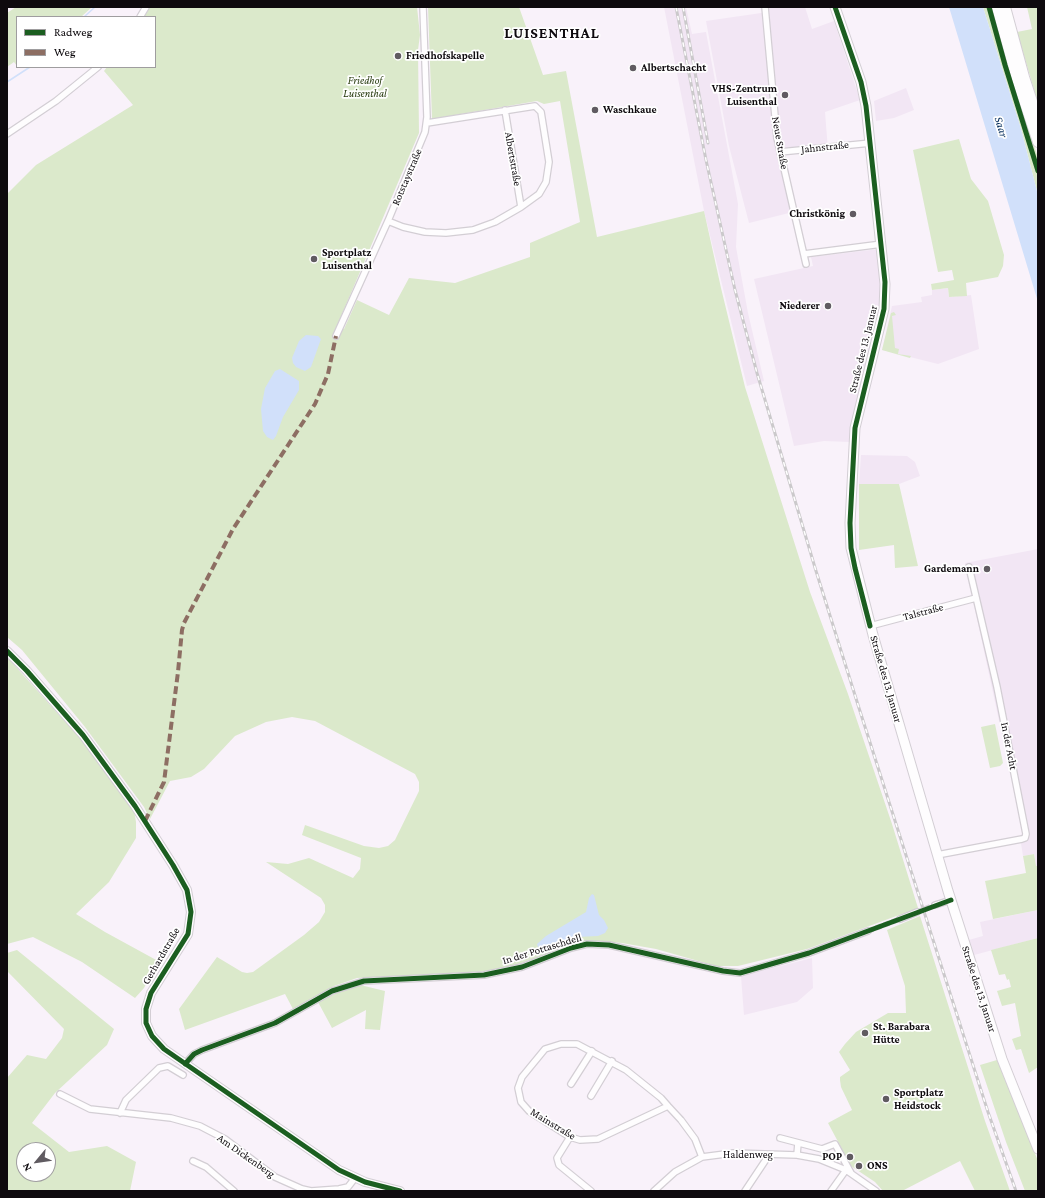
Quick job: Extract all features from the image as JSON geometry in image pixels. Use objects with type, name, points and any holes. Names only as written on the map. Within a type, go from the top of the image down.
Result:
[{"type":"highway","points":[[998,7],[1015,73],[1038,142]]},
{"type":"highway","points":[[1005,7],[1024,77],[1038,120]]},
{"type":"main road","name":"Straße des 13. Januar","points":[[834,7],[864,93],[882,244],[885,300],[855,428],[850,523],[851,548],[870,626],[950,900],[1002,1059],[1038,1149]]},
{"type":"street","points":[[141,16],[146,7]]},
{"type":"street","name":"Rotstaystraße","points":[[336,336],[388,221],[422,140],[427,123],[423,7]]},
{"type":"street","name":"Neue Straße","points":[[765,7],[776,128],[780,152],[806,264]]},
{"type":"street","points":[[7,134],[56,102],[97,68]]},
{"type":"street","points":[[388,221],[403,227],[425,232],[464,232],[489,225],[522,207],[539,194],[548,175],[549,162],[541,112],[535,106],[427,123]]},
{"type":"street","name":"Albertstraße","points":[[505,110],[522,207]]},
{"type":"street","name":"Jahnstraße","points":[[780,152],[871,143]]},
{"type":"street","points":[[804,254],[882,244]]},
{"type":"street","name":"In der Acht","points":[[937,855],[1022,840],[1025,838],[1026,834],[996,686],[969,567]]},
{"type":"street","name":"Talstraße","points":[[870,626],[976,598]]},
{"type":"street","name":"Gerhardstraße","points":[[7,651],[27,671],[83,735],[135,806],[173,864],[187,890],[191,912],[188,934],[151,993],[146,1016],[149,1030],[155,1040],[185,1064],[339,1170],[355,1178],[400,1191]]},
{"type":"street","points":[[935,905],[950,900]]},
{"type":"street","points":[[900,919],[917,912]]},
{"type":"street","name":"In der Pottaschdell","points":[[185,1064],[194,1054],[202,1050],[275,1023],[332,991],[364,981],[484,975],[522,967],[571,948],[587,944],[609,945],[723,971],[740,973],[809,954],[868,931]]},
{"type":"street","name":"Mainstraße","points":[[668,1106],[598,1139],[588,1141],[570,1136],[529,1111],[521,1102],[518,1088],[522,1077],[544,1049],[561,1044],[577,1044],[612,1061],[639,1080],[668,1106],[695,1139],[702,1157]]},
{"type":"street","points":[[571,1084],[592,1051]]},
{"type":"street","points":[[591,1096],[612,1061]]},
{"type":"street","points":[[120,1113],[126,1100],[159,1068],[168,1066],[183,1075]]},
{"type":"street","name":"Am Dickenberg","points":[[60,1094],[90,1109],[172,1118],[200,1126],[225,1139],[275,1177],[301,1190],[340,1190],[348,1187],[355,1178]]},
{"type":"street","points":[[570,1136],[557,1158],[559,1165],[592,1191]]},
{"type":"street","name":"Haldenweg","points":[[780,1138],[822,1149],[835,1144],[848,1171]]},
{"type":"street","points":[[797,1155],[798,1143]]},
{"type":"street","name":"Haldenweg","points":[[654,1191],[675,1172],[702,1157],[733,1153],[797,1155],[819,1159],[848,1171],[876,1191]]},
{"type":"street","points":[[745,1191],[769,1154]]},
{"type":"street","points":[[193,1161],[206,1166],[234,1191]]},
{"type":"street","points":[[831,1191],[848,1171]]},
{"type":"shaded area","points":[[664,7],[686,7],[692,34],[706,32],[738,204],[736,247],[748,313],[764,381],[747,386],[704,211]]},
{"type":"shaded area","points":[[768,7],[805,7],[812,29],[834,21],[860,100],[825,112],[828,150],[785,155],[797,211],[749,223],[729,146],[706,21],[768,12]]},
{"type":"shaded area","points":[[906,88],[914,110],[894,118],[876,121],[874,101]]},
{"type":"shaded area","points":[[879,249],[882,286],[881,307],[850,442],[824,441],[794,446],[754,279],[813,266],[811,257]]},
{"type":"shaded area","points":[[948,288],[949,297],[971,295],[979,349],[938,364],[882,350],[892,306],[922,302],[921,297],[932,295],[932,290]]},
{"type":"shaded area","points":[[861,455],[907,456],[915,462],[920,476],[899,484],[859,484]]},
{"type":"shaded area","points":[[1038,549],[1038,866],[1036,866],[1034,854],[1023,856],[1020,837],[1023,832],[965,563]]},
{"type":"shaded area","points":[[1038,910],[1038,938],[974,955],[969,940],[983,936],[980,922]]},
{"type":"shaded area","points":[[812,958],[813,988],[797,1002],[744,1015],[741,976]]},
{"type":"green space","points":[[16,7],[92,7],[82,16],[16,16],[16,65],[14,62],[7,67],[7,13]]},
{"type":"green space","name":"Friedhof Luisenthal","points":[[150,7],[417,7],[420,35],[418,50],[419,133],[337,326],[344,329],[357,300],[389,315],[409,278],[455,283],[530,257],[530,243],[580,222],[560,101],[544,104],[537,101],[432,119],[428,7],[519,7],[543,75],[566,71],[597,237],[704,211],[745,387],[810,592],[848,694],[892,824],[918,908],[807,949],[738,966],[716,966],[656,949],[622,943],[601,941],[580,942],[513,966],[490,971],[357,978],[334,986],[293,1009],[285,994],[185,1030],[179,1009],[217,957],[242,972],[253,972],[304,935],[319,922],[325,912],[325,905],[321,898],[266,862],[288,864],[309,858],[353,878],[360,869],[361,858],[302,835],[305,825],[364,846],[379,848],[388,846],[395,840],[419,791],[419,782],[415,774],[315,721],[292,717],[266,722],[235,736],[204,769],[191,777],[170,781],[150,819],[144,807],[85,727],[22,650],[7,637],[7,194],[36,165],[133,105],[104,71],[106,68],[156,68],[156,16],[145,16]]},
{"type":"green space","points":[[983,7],[992,7],[1005,63],[1038,157],[1038,195],[1021,129]]},
{"type":"green space","points":[[1027,7],[1038,7],[1038,103],[1017,32],[1032,29]]},
{"type":"green space","points":[[959,139],[971,179],[988,201],[1004,255],[1003,266],[998,277],[966,283],[967,296],[949,297],[948,288],[932,290],[931,284],[954,280],[952,270],[938,272],[913,150]]},
{"type":"green space","points":[[894,312],[896,315],[892,316],[895,348],[899,349],[898,354],[911,356],[910,358],[882,350],[891,313]]},
{"type":"green space","points":[[859,484],[899,484],[918,566],[895,568],[894,545],[859,550]]},
{"type":"green space","points":[[7,657],[78,736],[134,810],[136,838],[109,882],[76,914],[158,961],[144,988],[135,998],[82,962],[33,937],[7,944]]},
{"type":"green space","points":[[995,724],[1003,763],[1000,766],[990,768],[981,727]]},
{"type":"green space","points":[[1034,854],[1036,866],[1038,866],[1038,910],[993,919],[985,881],[1026,873],[1023,856]]},
{"type":"green space","points":[[920,916],[985,1121],[1010,1191],[975,1191],[960,1161],[902,1191],[883,1191],[875,1182],[851,1166],[828,1123],[852,1110],[841,1087],[840,1080],[840,1077],[850,1070],[839,1052],[856,1032],[888,1013],[906,1013],[905,986],[887,930]]},
{"type":"green space","points":[[1038,938],[1038,1067],[1029,1073],[1021,1049],[1016,1050],[1012,1039],[1021,1036],[1015,1003],[1002,1006],[997,991],[1011,987],[1009,979],[1007,980],[1005,974],[999,975],[991,950]]},
{"type":"green space","points":[[17,950],[114,1029],[107,1045],[55,1093],[32,1123],[69,1152],[107,1146],[136,1162],[130,1191],[7,1191],[7,1078],[27,1055],[46,1059],[62,1038],[64,1029],[7,971],[7,953]]},
{"type":"green space","points":[[356,984],[385,991],[380,1030],[365,1029],[366,1010],[332,1028],[318,1002]]},
{"type":"green space","points":[[997,1060],[1038,1161],[1038,1191],[1025,1191],[1006,1142],[980,1065]]},
{"type":"water","name":"Saar","points":[[949,7],[983,7],[1021,129],[1038,195],[1038,302]]},
{"type":"water","points":[[306,335],[318,336],[321,339],[311,367],[305,371],[296,367],[292,358],[299,341]]},
{"type":"water","points":[[280,369],[299,381],[299,390],[283,417],[273,440],[267,437],[263,431],[261,409],[265,388],[275,371]]},
{"type":"water","points":[[592,894],[594,895],[599,915],[604,920],[608,928],[605,933],[598,936],[577,937],[543,949],[538,947],[537,944],[546,936],[586,912],[589,898]]},
{"type":"waterway","points":[[85,16],[95,7]]},
{"type":"waterway","points":[[7,82],[28,68]]},
{"type":"tunnel","points":[[917,912],[935,905]]},
{"type":"tunnel","points":[[868,931],[900,919]]},
{"type":"railway","points":[[676,7],[706,160],[735,290],[757,373],[816,571],[859,708],[988,1112],[1016,1191]]},
{"type":"railway","points":[[683,7],[708,143]]},
{"type":"marked path","points":[[145,821],[164,782],[184,623],[233,529],[315,404],[328,374],[336,336]]},
{"type":"cycle path","points":[[835,7],[861,82],[866,106],[885,282],[884,309],[855,428],[850,523],[851,548],[870,626]]},
{"type":"cycle path","points":[[989,7],[1005,65],[1038,171]]},
{"type":"cycle path","points":[[7,651],[27,671],[83,735],[135,806],[173,865],[187,890],[191,912],[188,934],[151,993],[146,1009],[146,1023],[152,1036],[164,1049],[339,1170],[365,1182],[400,1191]]},
{"type":"cycle path","points":[[185,1064],[194,1054],[202,1050],[275,1023],[332,991],[364,981],[484,975],[522,967],[571,948],[587,944],[609,945],[723,971],[740,973],[809,953],[951,900]]},
{"type":"place","name":"Friedhofskapelle","points":[[398,56]]},
{"type":"place","name":"Albertschacht","points":[[633,68]]},
{"type":"place","name":"VHS-Zentrum Luisenthal","points":[[785,95]]},
{"type":"place","name":"Waschkaue","points":[[595,110]]},
{"type":"place","name":"Christkönig","points":[[853,214]]},
{"type":"place","name":"Sportplatz Luisenthal","points":[[314,259]]},
{"type":"place","name":"Niederer","points":[[828,306]]},
{"type":"place","name":"Gardemann","points":[[987,569]]},
{"type":"place","name":"St. Barabara Hütte","points":[[865,1033]]},
{"type":"place","name":"Sportplatz Heidstock","points":[[886,1099]]},
{"type":"place","name":"POP","points":[[850,1157]]},
{"type":"place","name":"ONS","points":[[859,1166]]},
{"type":"district","name":"LUISENTHAL","points":[[552,33]]}]
